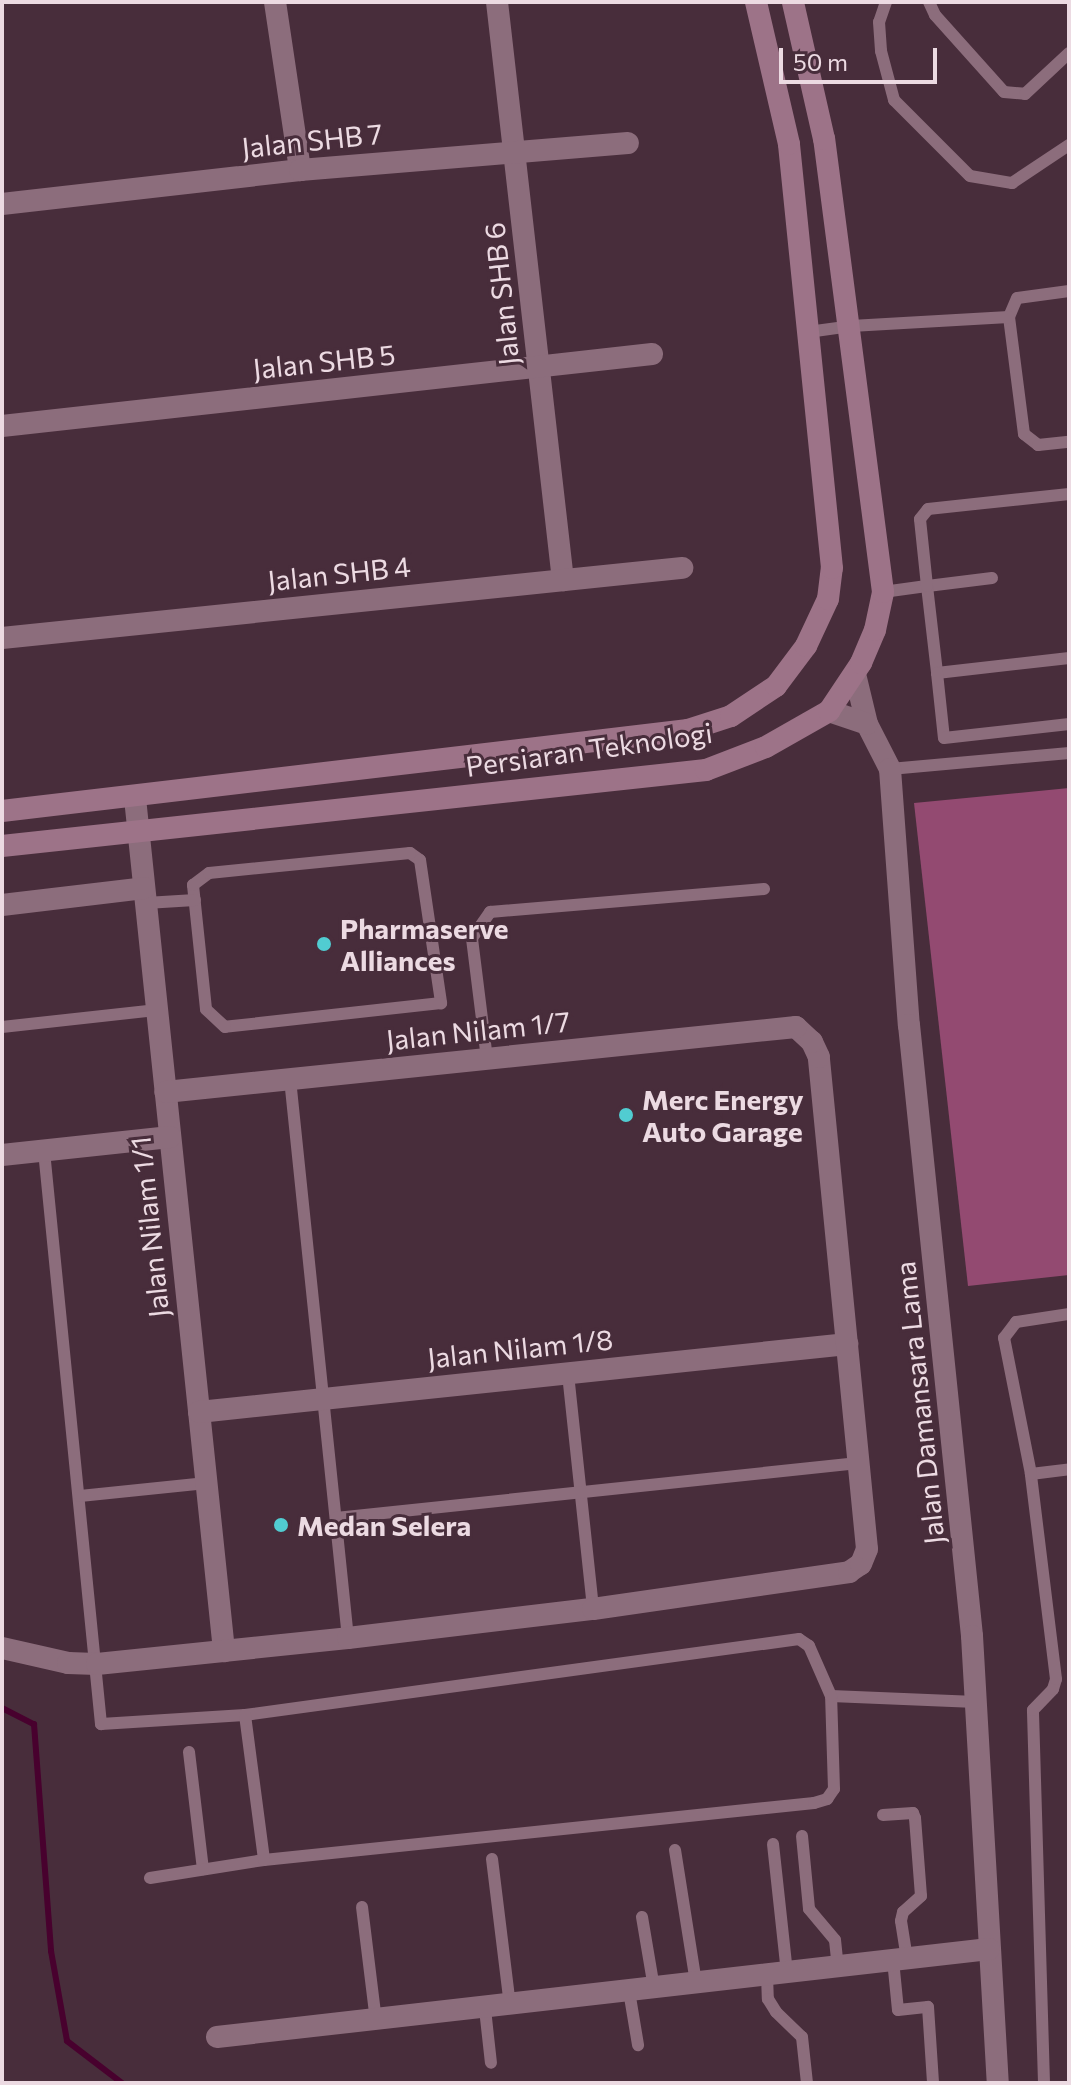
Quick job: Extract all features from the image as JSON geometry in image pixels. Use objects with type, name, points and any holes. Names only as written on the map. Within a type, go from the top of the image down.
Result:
[{"type":"main road","name":"Persiaran Teknologi","points":[[2,811],[135,798],[688,730],[731,716],[776,686],[806,646],[828,599],[832,568],[789,144],[756,2]]},
{"type":"main road","name":"Persiaran Teknologi","points":[[2,846],[706,770],[766,747],[829,711],[855,674],[875,630],[883,592],[851,326],[824,139],[793,2]]},
{"type":"street","points":[[275,2],[300,170]]},
{"type":"street","name":"Jalan SHB 6","points":[[497,2],[517,151],[563,580]]},
{"type":"street","name":"Jalan SHB 7","points":[[2,204],[300,170],[628,143]]},
{"type":"street","name":"Jalan SHB 5","points":[[2,426],[652,354]]},
{"type":"street","name":"Jalan SHB 4","points":[[2,638],[682,568]]},
{"type":"street","name":"Jalan Damansara Lama","points":[[855,674],[867,724],[890,769],[909,1025],[951,1411],[976,1702],[998,2083]]},
{"type":"street","points":[[829,711],[867,724]]},
{"type":"street","name":"Jalan Nilam 1/1","points":[[135,798],[224,1651]]},
{"type":"street","points":[[2,905],[145,895]]},
{"type":"street","name":"Jalan Nilam 1/7","points":[[165,1092],[796,1027],[812,1042],[819,1057],[847,1344]]},
{"type":"street","points":[[2,1155],[170,1137]]},
{"type":"street","points":[[2,1648],[68,1663],[97,1664],[593,1609],[849,1572],[861,1564],[867,1549],[847,1344]]},
{"type":"street","name":"Jalan Nilam 1/8","points":[[199,1412],[847,1344]]},
{"type":"street","points":[[217,2037],[485,2009],[989,1949]]},
{"type":"lane","points":[[886,2],[879,22],[881,51],[894,100],[970,176],[1012,183],[1069,145]]},
{"type":"lane","points":[[929,2],[935,15],[1004,92],[1025,94],[1069,53]]},
{"type":"lane","points":[[1069,291],[1017,298],[1009,317],[1024,434],[1038,445],[1069,442]]},
{"type":"lane","points":[[808,332],[851,326],[1009,317]]},
{"type":"lane","points":[[947,764],[920,519],[928,509],[1069,494]]},
{"type":"lane","points":[[883,592],[992,578]]},
{"type":"lane","points":[[937,673],[1069,658]]},
{"type":"lane","points":[[944,738],[1069,724]]},
{"type":"lane","points":[[890,769],[1069,753]]},
{"type":"lane","points":[[410,853],[420,860],[441,1003],[225,1027],[206,1009],[195,900],[193,885],[209,873],[410,853]]},
{"type":"lane","points":[[487,1059],[472,938],[490,912],[764,889]]},
{"type":"lane","points":[[145,895],[195,900]]},
{"type":"lane","points":[[2,1027],[157,1010]]},
{"type":"lane","points":[[290,1079],[348,1638]]},
{"type":"lane","points":[[44,1151],[101,1724],[245,1715],[799,1639],[809,1646],[831,1696],[834,1789],[827,1799],[264,1860],[150,1878]]},
{"type":"lane","points":[[1044,2083],[1033,1710],[1053,1689],[1056,1679],[1031,1474],[1004,1338],[1016,1322],[1069,1314]]},
{"type":"lane","points":[[568,1374],[593,1609]]},
{"type":"lane","points":[[336,1518],[858,1463]]},
{"type":"lane","points":[[1031,1474],[1069,1469]]},
{"type":"lane","points":[[80,1496],[206,1483]]},
{"type":"lane","points":[[831,1696],[976,1702]]},
{"type":"lane","points":[[245,1715],[264,1860]]},
{"type":"lane","points":[[189,1752],[203,1869]]},
{"type":"lane","points":[[883,1815],[913,1813],[915,1818],[921,1896],[903,1912],[901,1921],[898,2010],[928,2007],[933,2083]]},
{"type":"lane","points":[[802,1836],[809,1909],[835,1940],[838,1967]]},
{"type":"lane","points":[[773,1844],[777,1974],[768,1999],[776,2012],[802,2037],[807,2083]]},
{"type":"lane","points":[[675,1850],[696,1982]]},
{"type":"lane","points":[[492,1859],[510,2005]]},
{"type":"lane","points":[[362,1907],[376,2021]]},
{"type":"lane","points":[[642,1917],[654,1988]]},
{"type":"lane","points":[[629,1991],[638,2045]]},
{"type":"lane","points":[[485,2009],[491,2063]]},
{"type":"shaded area","points":[[1069,788],[1069,1275],[968,1286],[914,803]]},
{"type":"waterway","points":[[2,1708],[34,1724],[51,1951],[67,2041],[122,2083]]},
{"type":"place","name":"Pharmaserve Alliances","points":[[324,944]]},
{"type":"place","name":"Merc Energy Auto Garage","points":[[626,1115]]},
{"type":"place","name":"Medan Selera","points":[[281,1525]]}]
